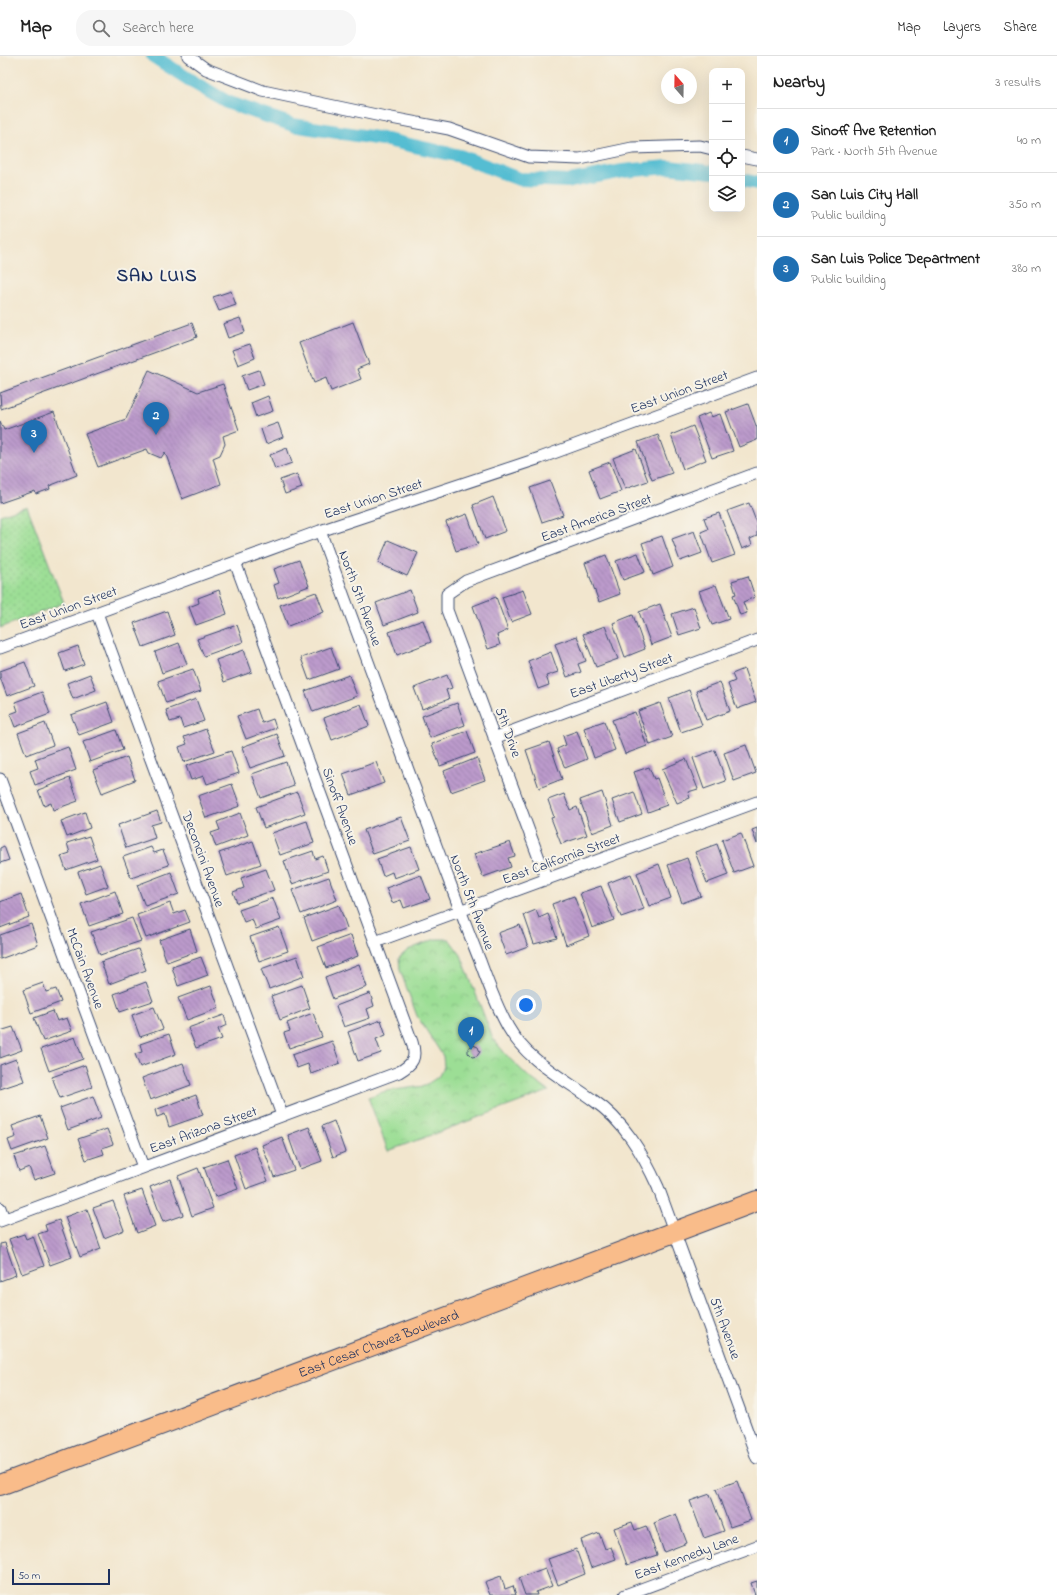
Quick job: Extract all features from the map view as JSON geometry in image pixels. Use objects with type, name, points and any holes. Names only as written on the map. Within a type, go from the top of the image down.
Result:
[{"type":"highway","name":"East Cesar Chavez Boulevard","points":[[0,1485],[757,1201]]},
{"type":"street","points":[[188,56],[206,69],[263,91],[449,129],[529,157],[580,159],[632,148],[700,146],[709,148]]},
{"type":"street","points":[[745,157],[757,159]]},
{"type":"street","name":"East Union Street","points":[[0,648],[234,562],[540,458],[757,378]]},
{"type":"street","name":"East America Street","points":[[447,594],[466,581],[757,473]]},
{"type":"street","name":"North 5th Avenue","points":[[320,532],[460,911],[497,1005],[508,1028],[525,1049],[550,1072],[595,1101],[635,1143],[658,1187],[675,1232]]},
{"type":"street","name":"Sinoff Avenue","points":[[234,562],[412,1042],[415,1055],[413,1060]]},
{"type":"street","name":"5th Drive","points":[[447,594],[447,610],[547,880]]},
{"type":"street","name":"Deconcini Avenue","points":[[97,613],[282,1116]]},
{"type":"street","name":"East Liberty Street","points":[[494,738],[757,640]]},
{"type":"street","name":"McCain Avenue","points":[[0,780],[143,1167]]},
{"type":"street","name":"East California Street","points":[[375,942],[757,802]]},
{"type":"street","name":"East Arizona Street","points":[[2,1220],[399,1072],[406,1068],[413,1060]]},
{"type":"street","points":[[0,1208],[2,1220]]},
{"type":"street","name":"5th Avenue","points":[[675,1232],[757,1458]]},
{"type":"street","name":"East Kennedy Lane","points":[[625,1595],[757,1546]]},
{"type":"green space","points":[[27,506],[64,603],[0,628],[0,515]]},
{"type":"green space","points":[[435,939],[449,939],[461,955],[493,1039],[509,1058],[529,1077],[549,1091],[388,1151],[368,1097],[386,1091],[424,1086],[438,1077],[444,1067],[443,1056],[417,1016],[400,970],[399,958],[408,950]]},
{"type":"building","points":[[231,291],[236,305],[219,311],[213,297]]},
{"type":"building","points":[[240,318],[245,332],[228,338],[223,324]]},
{"type":"building","points":[[353,322],[369,364],[357,369],[361,379],[331,391],[326,378],[314,383],[299,343]]},
{"type":"building","points":[[192,323],[197,337],[1,409],[0,393]]},
{"type":"building","points":[[250,344],[255,358],[238,365],[232,350]]},
{"type":"building","points":[[149,370],[198,392],[223,384],[239,430],[223,436],[225,444],[220,455],[213,458],[221,484],[182,499],[165,452],[161,458],[149,453],[147,449],[98,467],[85,434],[126,419]]},
{"type":"building","points":[[259,370],[264,384],[247,390],[242,376]]},
{"type":"building","points":[[268,396],[273,411],[256,417],[251,403]]},
{"type":"building","points":[[748,404],[757,428],[757,440],[739,447],[726,412]]},
{"type":"building","points":[[54,412],[77,475],[49,486],[50,489],[36,494],[35,491],[0,503],[0,421],[4,430]]},
{"type":"building","points":[[709,413],[711,417],[720,414],[733,451],[712,458],[697,418]]},
{"type":"building","points":[[278,423],[283,437],[266,444],[261,429]]},
{"type":"building","points":[[693,426],[706,460],[683,469],[671,435]]},
{"type":"building","points":[[658,435],[672,473],[652,480],[638,442]]},
{"type":"building","points":[[287,448],[292,463],[275,469],[270,455]]},
{"type":"building","points":[[636,449],[648,481],[625,489],[613,458]]},
{"type":"building","points":[[610,462],[621,491],[600,499],[589,470]]},
{"type":"building","points":[[297,474],[302,488],[285,494],[280,480]]},
{"type":"building","points":[[550,481],[563,515],[542,522],[530,488]]},
{"type":"building","points":[[493,497],[506,531],[485,539],[473,505]]},
{"type":"building","points":[[749,503],[757,524],[757,536],[750,539],[752,545],[742,549],[727,511]]},
{"type":"building","points":[[719,513],[735,555],[712,563],[701,532],[708,529],[704,518]]},
{"type":"building","points":[[467,514],[478,544],[456,551],[446,522]]},
{"type":"building","points":[[694,531],[702,553],[680,561],[672,539]]},
{"type":"building","points":[[662,536],[673,567],[653,575],[642,543]]},
{"type":"building","points":[[388,540],[418,553],[407,576],[378,563]]},
{"type":"building","points":[[638,553],[645,572],[623,580],[616,561]]},
{"type":"building","points":[[606,555],[620,594],[599,602],[585,563]]},
{"type":"building","points":[[299,560],[309,586],[278,598],[274,585],[279,583],[274,569]]},
{"type":"building","points":[[748,576],[755,597],[743,602],[747,613],[740,615],[733,595],[736,594],[732,581]]},
{"type":"building","points":[[716,585],[729,619],[712,625],[699,591]]},
{"type":"building","points":[[219,590],[227,614],[196,625],[189,607],[199,603],[198,598]]},
{"type":"building","points":[[410,590],[418,612],[384,625],[376,603]]},
{"type":"building","points":[[523,590],[532,614],[511,622],[502,597]]},
{"type":"building","points":[[316,592],[324,612],[288,626],[280,605]]},
{"type":"building","points":[[496,597],[508,630],[497,635],[500,645],[488,649],[473,606]]},
{"type":"building","points":[[660,604],[672,637],[651,645],[639,612]]},
{"type":"building","points":[[694,607],[701,628],[679,635],[672,614]]},
{"type":"building","points":[[167,611],[175,635],[143,647],[134,623]]},
{"type":"building","points":[[633,615],[645,649],[625,657],[613,623]]},
{"type":"building","points":[[423,620],[431,642],[397,655],[389,632]]},
{"type":"building","points":[[237,625],[243,642],[204,656],[197,639]]},
{"type":"building","points":[[605,626],[618,659],[596,667],[583,634]]},
{"type":"building","points":[[577,636],[586,661],[578,664],[581,672],[567,677],[555,644]]},
{"type":"building","points":[[179,643],[187,664],[162,673],[155,652]]},
{"type":"building","points":[[78,646],[84,664],[65,671],[59,653]]},
{"type":"building","points":[[331,647],[339,669],[309,680],[301,658]]},
{"type":"building","points":[[244,650],[252,672],[224,682],[216,660]]},
{"type":"building","points":[[551,652],[558,672],[546,676],[549,685],[538,689],[528,661]]},
{"type":"building","points":[[25,662],[34,686],[7,696],[0,677],[0,671]]},
{"type":"building","points":[[193,669],[201,691],[166,703],[158,681]]},
{"type":"building","points":[[744,669],[756,702],[737,709],[728,684],[735,681],[732,674]]},
{"type":"building","points":[[90,674],[96,690],[73,699],[67,683]]},
{"type":"building","points":[[349,675],[357,696],[313,712],[305,691]]},
{"type":"building","points":[[447,675],[452,688],[446,690],[449,699],[422,709],[414,688]]},
{"type":"building","points":[[720,682],[730,711],[706,720],[696,691]]},
{"type":"building","points":[[689,690],[702,725],[681,732],[669,698]]},
{"type":"building","points":[[42,692],[50,714],[15,727],[10,714],[18,711],[15,702]]},
{"type":"building","points":[[196,699],[204,721],[183,728],[180,719],[170,722],[166,710]]},
{"type":"building","points":[[107,702],[114,722],[79,735],[71,715]]},
{"type":"building","points":[[457,703],[465,725],[430,738],[422,716]]},
{"type":"building","points":[[660,703],[672,737],[650,745],[638,711]]},
{"type":"building","points":[[361,704],[369,726],[332,740],[324,718]]},
{"type":"building","points":[[257,709],[262,723],[273,719],[276,728],[246,739],[237,716]]},
{"type":"building","points":[[635,712],[647,746],[625,754],[612,720]]},
{"type":"building","points":[[604,721],[615,750],[594,758],[584,728]]},
{"type":"building","points":[[45,723],[53,745],[26,755],[18,733]]},
{"type":"building","points":[[206,729],[215,751],[184,762],[179,747],[187,744],[184,737]]},
{"type":"building","points":[[116,730],[123,750],[90,762],[83,742]]},
{"type":"building","points":[[467,731],[475,753],[440,766],[432,744]]},
{"type":"building","points":[[577,731],[587,759],[565,768],[557,749],[566,745],[563,736]]},
{"type":"building","points":[[277,734],[285,756],[250,768],[242,747]]},
{"type":"building","points":[[549,742],[562,779],[539,788],[526,750]]},
{"type":"building","points":[[746,745],[756,773],[734,781],[724,753]]},
{"type":"building","points":[[68,747],[76,770],[35,785],[30,771],[38,768],[35,759]]},
{"type":"building","points":[[715,750],[726,781],[704,789],[693,758]]},
{"type":"building","points":[[231,751],[239,773],[207,784],[204,776],[191,780],[186,766]]},
{"type":"building","points":[[127,757],[135,780],[102,793],[93,770]]},
{"type":"building","points":[[477,758],[485,780],[451,792],[444,771]]},
{"type":"building","points":[[686,759],[698,789],[688,792],[690,798],[677,803],[662,769]]},
{"type":"building","points":[[286,762],[294,786],[261,798],[252,774]]},
{"type":"building","points":[[376,762],[384,783],[351,795],[343,774]]},
{"type":"building","points":[[649,767],[654,779],[657,778],[667,805],[648,812],[634,772]]},
{"type":"building","points":[[70,778],[78,801],[53,810],[51,803],[44,806],[38,790]]},
{"type":"building","points":[[232,784],[240,806],[206,818],[198,796]]},
{"type":"building","points":[[297,792],[305,813],[264,828],[256,807]]},
{"type":"building","points":[[602,792],[613,825],[592,833],[580,800]]},
{"type":"building","points":[[634,792],[642,814],[620,822],[612,800]]},
{"type":"building","points":[[564,794],[570,810],[577,807],[587,835],[561,844],[551,818],[554,817],[548,800]]},
{"type":"building","points":[[157,811],[161,822],[151,825],[155,838],[126,848],[118,825]]},
{"type":"building","points":[[85,812],[90,828],[67,837],[61,821]]},
{"type":"building","points":[[240,813],[248,835],[216,847],[211,833],[220,830],[217,822]]},
{"type":"building","points":[[401,817],[410,841],[373,854],[364,830]]},
{"type":"building","points":[[307,821],[314,843],[280,855],[272,833]]},
{"type":"building","points":[[757,828],[757,844],[752,830]]},
{"type":"building","points":[[741,833],[753,866],[734,873],[722,840]]},
{"type":"building","points":[[89,836],[97,859],[66,870],[61,856],[70,853],[67,843]]},
{"type":"building","points":[[253,841],[261,864],[227,876],[219,853]]},
{"type":"building","points":[[510,842],[515,856],[508,858],[511,867],[483,877],[474,854]]},
{"type":"building","points":[[717,844],[728,875],[707,883],[695,852]]},
{"type":"building","points":[[4,846],[9,860],[0,863],[0,848]]},
{"type":"building","points":[[151,847],[154,853],[163,850],[169,865],[131,878],[123,857]]},
{"type":"building","points":[[411,847],[419,869],[394,878],[392,872],[383,876],[377,859]]},
{"type":"building","points":[[313,851],[315,859],[323,856],[328,871],[292,884],[284,861]]},
{"type":"building","points":[[687,858],[701,896],[682,903],[668,865]]},
{"type":"building","points":[[100,864],[108,886],[86,894],[78,872]]},
{"type":"building","points":[[659,864],[671,898],[649,906],[637,873]]},
{"type":"building","points":[[266,869],[274,890],[237,903],[233,892],[244,888],[241,878]]},
{"type":"building","points":[[171,872],[179,894],[145,906],[137,885]]},
{"type":"building","points":[[631,874],[644,909],[621,917],[608,883]]},
{"type":"building","points":[[421,875],[430,899],[404,908],[401,900],[392,903],[386,888]]},
{"type":"building","points":[[329,877],[337,900],[301,914],[292,890]]},
{"type":"building","points":[[601,886],[614,920],[592,928],[580,893]]},
{"type":"building","points":[[115,891],[123,914],[89,926],[81,904]]},
{"type":"building","points":[[21,894],[29,917],[0,928],[0,902]]},
{"type":"building","points":[[574,896],[589,936],[566,945],[552,904]]},
{"type":"building","points":[[273,898],[281,920],[256,929],[252,919],[244,922],[239,910]]},
{"type":"building","points":[[170,903],[174,914],[185,910],[190,922],[146,938],[137,915]]},
{"type":"building","points":[[339,905],[347,928],[312,941],[304,918]]},
{"type":"building","points":[[536,910],[539,918],[548,914],[557,938],[534,944],[524,915]]},
{"type":"building","points":[[132,918],[141,941],[100,955],[91,932]]},
{"type":"building","points":[[31,924],[38,945],[0,959],[0,935]]},
{"type":"building","points":[[520,925],[528,947],[506,955],[498,933]]},
{"type":"building","points":[[279,927],[288,951],[259,961],[250,937]]},
{"type":"building","points":[[190,929],[197,951],[167,962],[159,940]]},
{"type":"building","points":[[351,935],[358,956],[326,968],[318,947]]},
{"type":"building","points":[[138,949],[146,970],[109,984],[101,962]]},
{"type":"building","points":[[297,956],[304,976],[269,989],[261,969]]},
{"type":"building","points":[[201,957],[208,975],[178,986],[172,967]]},
{"type":"building","points":[[359,964],[367,987],[333,999],[325,977]]},
{"type":"building","points":[[146,982],[153,1001],[120,1012],[114,994]]},
{"type":"building","points":[[43,983],[46,992],[56,989],[61,1002],[31,1013],[23,990]]},
{"type":"building","points":[[302,985],[310,1008],[280,1020],[271,996]]},
{"type":"building","points":[[211,986],[219,1008],[187,1020],[178,998]]},
{"type":"building","points":[[370,993],[374,1006],[367,1009],[370,1018],[344,1027],[336,1006]]},
{"type":"building","points":[[154,1007],[163,1029],[140,1037],[132,1015]]},
{"type":"building","points":[[53,1011],[57,1021],[67,1018],[72,1031],[43,1041],[34,1018]]},
{"type":"building","points":[[313,1013],[322,1037],[289,1048],[284,1033],[290,1031],[287,1023]]},
{"type":"building","points":[[224,1015],[227,1025],[218,1029],[222,1039],[196,1048],[188,1028]]},
{"type":"building","points":[[381,1020],[386,1035],[376,1039],[381,1053],[358,1061],[348,1032]]},
{"type":"building","points":[[13,1027],[22,1050],[0,1058],[0,1031]]},
{"type":"building","points":[[169,1034],[176,1054],[140,1067],[135,1054],[142,1052],[140,1044]]},
{"type":"building","points":[[75,1037],[83,1059],[49,1071],[41,1049]]},
{"type":"building","points":[[332,1041],[340,1063],[311,1074],[308,1064],[297,1068],[292,1055]]},
{"type":"building","points":[[473,1045],[478,1047],[480,1052],[477,1056],[472,1057],[468,1053],[468,1048]]},
{"type":"building","points":[[16,1059],[24,1081],[0,1089],[0,1065]]},
{"type":"building","points":[[183,1063],[191,1085],[150,1100],[142,1078]]},
{"type":"building","points":[[85,1065],[92,1087],[60,1098],[52,1077]]},
{"type":"building","points":[[196,1095],[203,1115],[169,1127],[165,1114],[157,1117],[155,1110]]},
{"type":"building","points":[[93,1096],[101,1118],[68,1130],[60,1108]]},
{"type":"building","points":[[40,1116],[48,1138],[12,1151],[8,1140],[16,1137],[12,1126]]},
{"type":"building","points":[[334,1121],[345,1152],[333,1157],[322,1126]]},
{"type":"building","points":[[309,1127],[322,1161],[300,1169],[288,1135]]},
{"type":"building","points":[[107,1129],[113,1144],[102,1148],[104,1154],[86,1160],[78,1139]]},
{"type":"building","points":[[282,1137],[294,1170],[274,1177],[262,1145]]},
{"type":"building","points":[[45,1146],[55,1173],[34,1180],[29,1167],[19,1171],[14,1156]]},
{"type":"building","points":[[255,1147],[268,1181],[246,1189],[234,1155]]},
{"type":"building","points":[[227,1159],[238,1189],[215,1197],[204,1167]]},
{"type":"building","points":[[198,1168],[213,1208],[192,1216],[178,1176]]},
{"type":"building","points":[[170,1179],[183,1215],[163,1222],[150,1187]]},
{"type":"building","points":[[142,1190],[155,1226],[137,1233],[124,1196]]},
{"type":"building","points":[[113,1201],[124,1230],[104,1238],[93,1208]]},
{"type":"building","points":[[87,1209],[101,1249],[80,1257],[65,1217]]},
{"type":"building","points":[[59,1220],[72,1257],[50,1265],[38,1234],[47,1231],[45,1225]]},
{"type":"building","points":[[24,1234],[26,1239],[33,1236],[44,1266],[22,1274],[9,1239]]},
{"type":"building","points":[[5,1243],[16,1275],[0,1281],[0,1244]]},
{"type":"building","points":[[737,1481],[751,1520],[730,1527],[716,1489]]},
{"type":"building","points":[[710,1494],[724,1531],[704,1538],[690,1501]]},
{"type":"building","points":[[676,1514],[687,1543],[664,1552],[654,1523]]},
{"type":"building","points":[[632,1522],[635,1530],[646,1526],[657,1555],[627,1565],[614,1528]]},
{"type":"building","points":[[599,1533],[605,1549],[611,1547],[616,1559],[591,1568],[581,1540]]},
{"type":"building","points":[[576,1549],[585,1574],[558,1585],[548,1559]]},
{"type":"building","points":[[545,1568],[552,1586],[536,1592],[537,1595],[525,1595],[519,1578]]},
{"type":"building","points":[[501,1576],[505,1589],[513,1586],[516,1595],[490,1595],[485,1582]]},
{"type":"building","points":[[757,1581],[757,1595],[755,1595],[751,1583]]},
{"type":"waterway","points":[[153,56],[229,103],[293,125],[382,139],[460,156],[519,179],[570,181],[623,171],[668,167],[709,172]]},
{"type":"waterway","points":[[745,181],[757,183]]},
{"type":"place","name":"San Luis City Hall","points":[[156,435]]},
{"type":"place","name":"San Luis Police Department","points":[[34,453]]},
{"type":"place","name":"Sinoff Ave Retention","points":[[471,1050]]},
{"type":"district","name":"SAN LUIS","points":[[157,275]]}]
